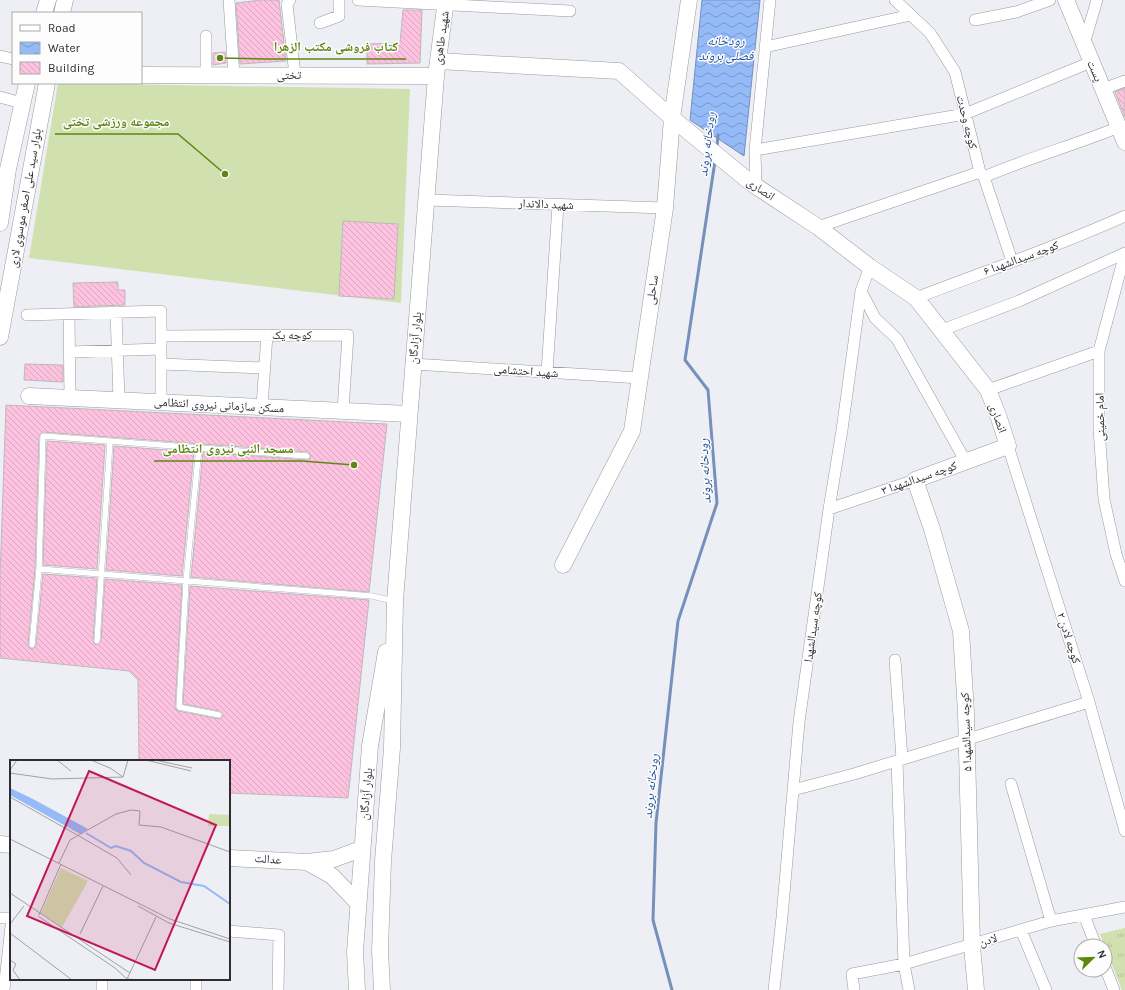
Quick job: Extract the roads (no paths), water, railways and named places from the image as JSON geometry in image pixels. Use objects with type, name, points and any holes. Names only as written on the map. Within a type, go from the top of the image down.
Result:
[{"type":"main road","points":[[44,12],[48,0]]},
{"type":"main road","points":[[62,12],[65,0]]},
{"type":"main road","name":"ساحلی","points":[[564,565],[632,431],[665,208],[672,118],[689,0]]},
{"type":"main road","name":"پست","points":[[1066,0],[1125,142]]},
{"type":"main road","name":"شهید طاهری","points":[[437,68],[446,3]]},
{"type":"main road","name":"تختی","points":[[142,76],[295,75],[437,68]]},
{"type":"main road","name":"انصاری","points":[[437,68],[619,71],[672,118],[754,185],[818,227],[870,267],[916,298],[988,390],[1008,446]]},
{"type":"main road","name":"بلوار آزادگان","points":[[382,990],[380,944],[383,861],[392,748],[395,601],[437,68]]},
{"type":"main road","name":"بلوار سید علی اصغر موسوی لاری","points":[[0,223],[4,168],[27,84]]},
{"type":"main road","name":"بلوار سید علی اصغر موسوی لاری","points":[[0,337],[47,84]]},
{"type":"main road","name":"مسکن سازمانی نیروی انتظامی","points":[[29,396],[409,414]]},
{"type":"main road","name":"کوچه سیدالشهدا ۳","points":[[915,480],[1008,446]]},
{"type":"main road","name":"کوچه سیدالشهدا ۵","points":[[915,480],[932,529],[961,631],[967,740],[972,946],[976,990]]},
{"type":"main road","name":"بلوار آزادگان","points":[[357,990],[355,952],[361,849],[370,746],[395,601]]},
{"type":"main road","points":[[0,844],[10,845]]},
{"type":"main road","name":"عدالت","points":[[230,858],[307,862],[334,859],[361,849]]},
{"type":"main road","points":[[307,862],[332,876],[358,903]]},
{"type":"street","points":[[230,0],[234,76]]},
{"type":"street","points":[[290,0],[287,4],[295,75]]},
{"type":"street","points":[[320,23],[339,16],[339,0]]},
{"type":"street","points":[[358,0],[446,3],[570,11]]},
{"type":"street","points":[[754,185],[755,150],[770,0]]},
{"type":"street","name":"کوچه وحدت","points":[[895,0],[909,8],[930,33],[955,72],[964,114],[982,175],[1012,261]]},
{"type":"street","points":[[976,20],[1016,12],[1050,0]]},
{"type":"street","points":[[1084,44],[1097,0]]},
{"type":"street","points":[[765,48],[909,8]]},
{"type":"street","points":[[206,36],[206,76]]},
{"type":"street","points":[[0,56],[12,59]]},
{"type":"street","points":[[755,150],[964,114],[1091,62]]},
{"type":"street","points":[[1103,89],[1125,81]]},
{"type":"street","points":[[0,97],[22,103]]},
{"type":"street","points":[[818,227],[1013,165],[1085,141],[1119,127]]},
{"type":"street","name":"شهید دالاندار","points":[[427,200],[665,208]]},
{"type":"street","points":[[548,372],[558,204]]},
{"type":"street","name":"کوچه سیدالشهدا ۶","points":[[916,298],[1068,241],[1125,216]]},
{"type":"street","points":[[942,330],[1019,301],[1125,253]]},
{"type":"street","name":"امام خمینی","points":[[1125,253],[1099,351],[1099,429],[1104,499],[1116,554],[1125,581]]},
{"type":"street","name":"کوچه سیدالشهدا","points":[[774,990],[782,917],[798,722],[842,430],[861,291],[870,267]]},
{"type":"street","points":[[861,291],[875,318],[897,340],[966,462]]},
{"type":"street","points":[[27,316],[161,311],[161,402]]},
{"type":"street","points":[[116,312],[119,400]]},
{"type":"street","points":[[69,314],[70,398]]},
{"type":"street","name":"کوچه یک","points":[[161,336],[348,335],[343,410]]},
{"type":"street","points":[[262,406],[267,336]]},
{"type":"street","points":[[69,352],[161,350]]},
{"type":"street","points":[[988,390],[1099,351]]},
{"type":"street","points":[[161,364],[264,368]]},
{"type":"street","name":"شهید احتشامی","points":[[413,364],[640,378]]},
{"type":"street","name":"کوچه لادن ۲","points":[[1008,446],[1090,702],[1125,831]]},
{"type":"street","name":"کوچه سیدالشهدا ۳","points":[[829,509],[915,480]]},
{"type":"street","points":[[895,660],[904,964],[909,990]]},
{"type":"street","points":[[793,790],[967,740],[1090,702]]},
{"type":"street","points":[[1011,784],[1051,921]]},
{"type":"street","name":"لادن","points":[[854,990],[852,974],[904,964],[972,946],[1051,921],[1125,907]]},
{"type":"street","points":[[1084,915],[1093,938]]},
{"type":"street","points":[[1021,930],[1046,990]]},
{"type":"street","points":[[230,932],[279,935],[278,990]]},
{"type":"street","points":[[4,990],[10,935]]},
{"type":"street","points":[[1109,978],[1114,990]]},
{"type":"lane","points":[[32,645],[39,569],[43,436],[307,456]]},
{"type":"lane","points":[[97,641],[110,441]]},
{"type":"lane","points":[[199,448],[186,581],[179,707],[219,715]]},
{"type":"lane","points":[[39,569],[372,596],[395,601]]},
{"type":"water","name":"رودخانه فصلی بروند","points":[[702,0],[760,0],[744,156],[690,120]]},
{"type":"waterway","name":"رودخانه بروند","points":[[717,147],[718,135]]},
{"type":"waterway","name":"رودخانه بروند","points":[[672,990],[653,920],[656,823],[678,621],[717,503],[708,390],[685,360],[715,161]]},
{"type":"place","name":"کتاب فروشی مکتب الزهرا","points":[[220,58]]},
{"type":"place","name":"مجموعه ورزشی تختی","points":[[225,174]]},
{"type":"place","name":"مسجد النبی نیروی انتظامی","points":[[354,465]]}]
